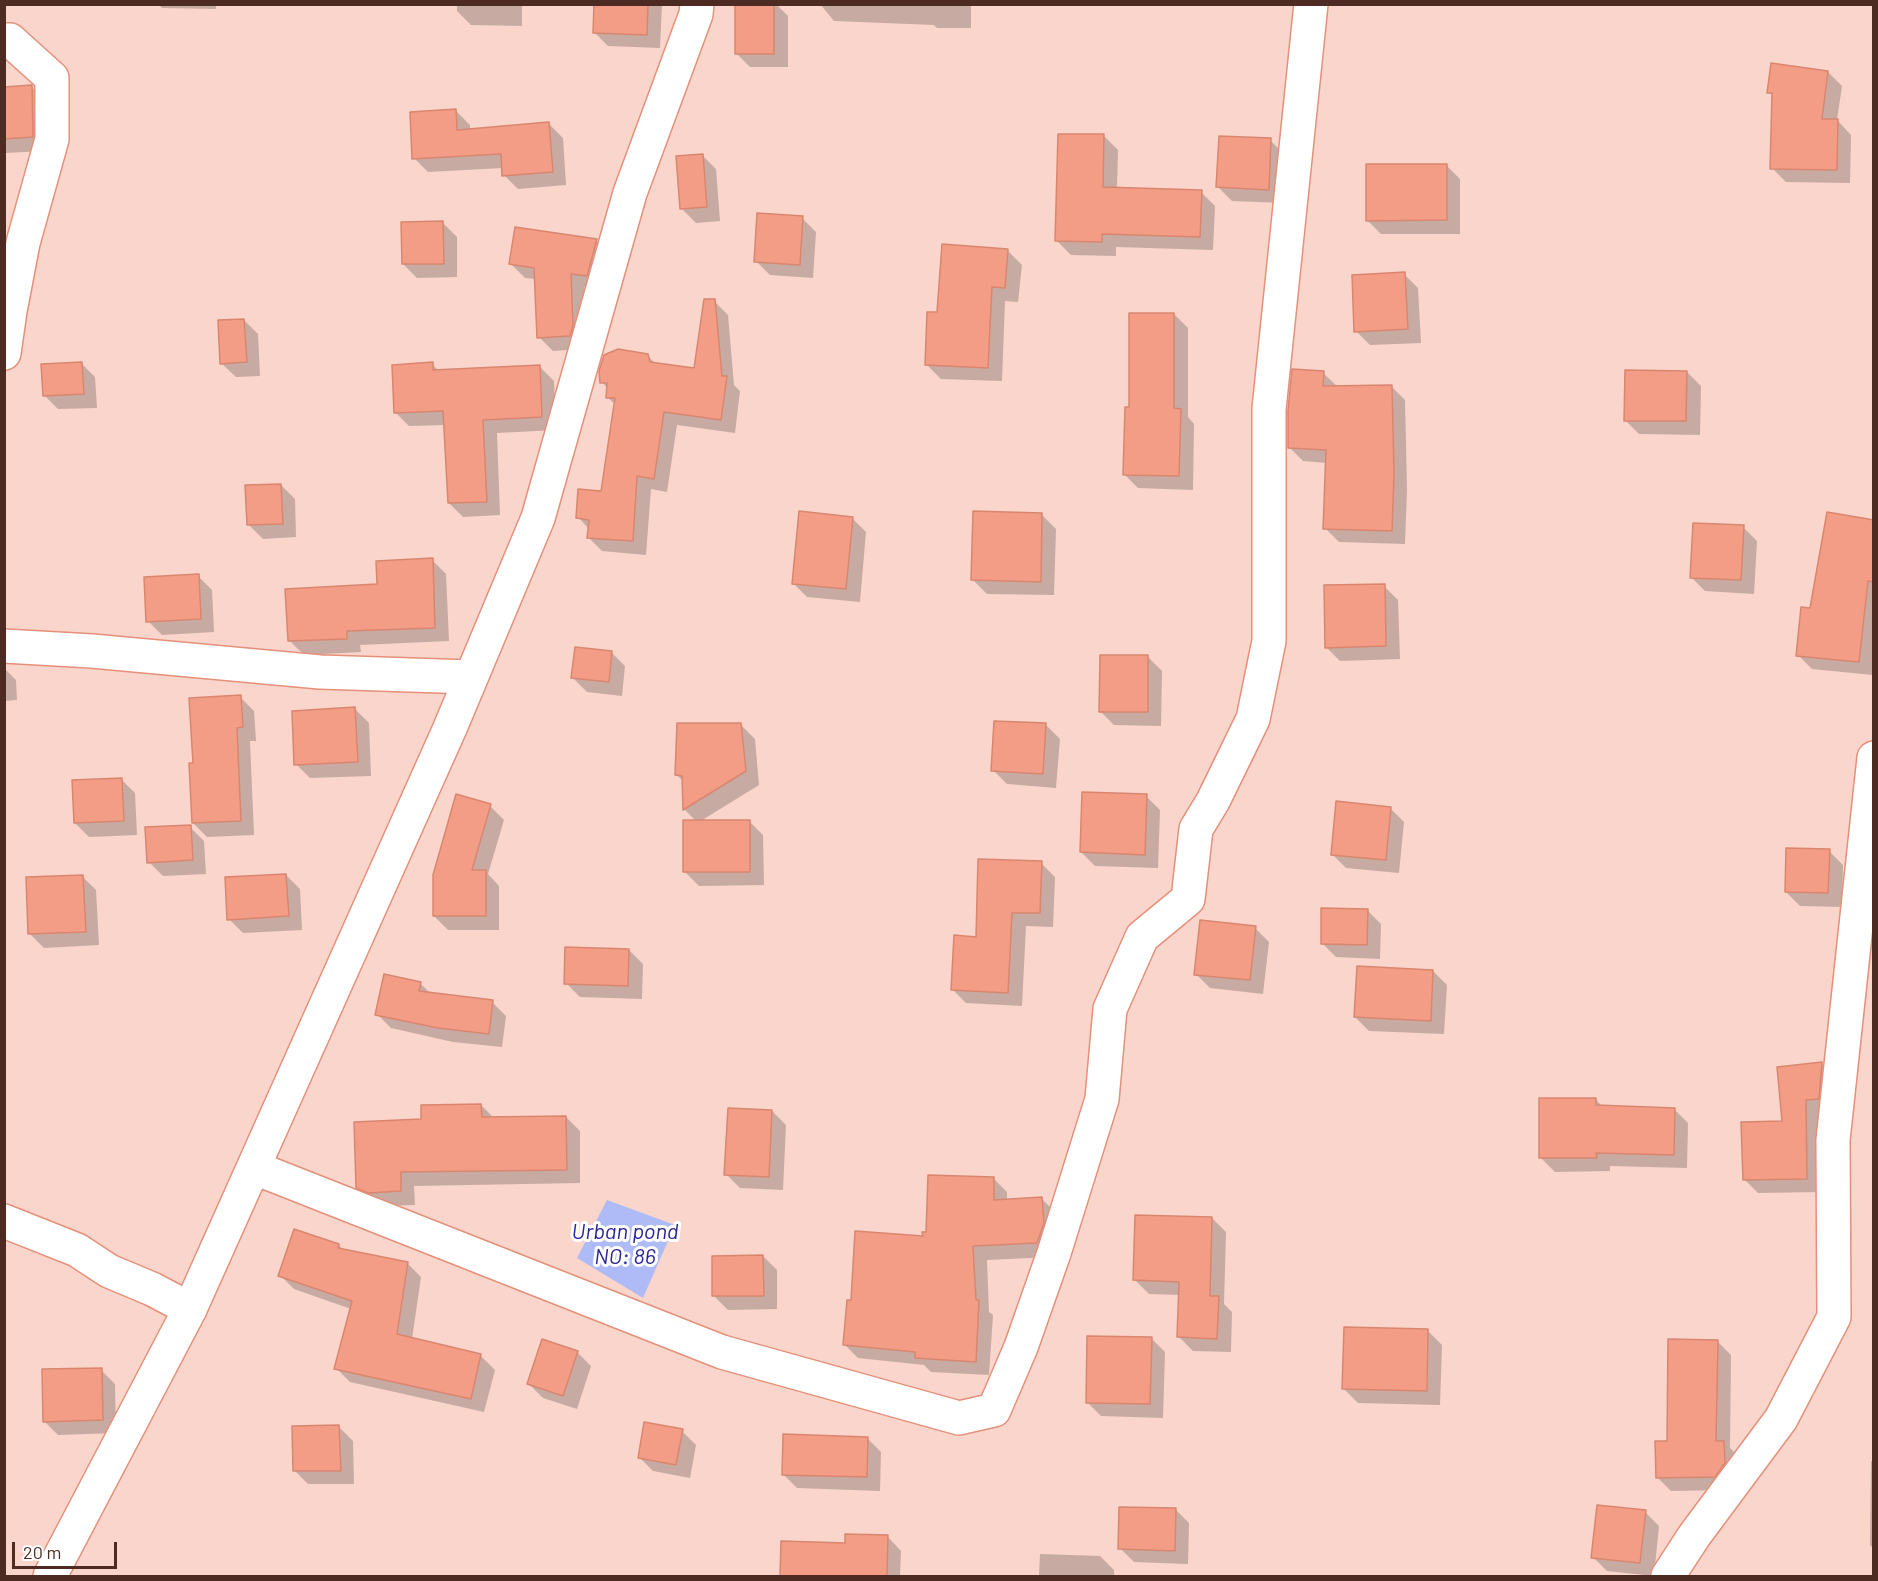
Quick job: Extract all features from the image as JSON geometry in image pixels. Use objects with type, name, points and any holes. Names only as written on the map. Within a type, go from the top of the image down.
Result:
[{"type":"street","points":[[50,1576],[190,1309],[255,1168],[471,677],[538,518],[630,193],[696,14],[697,4]]},
{"type":"street","points":[[255,1168],[722,1352],[959,1418],[994,1410],[1021,1347],[1054,1252],[1102,1099],[1110,1009],[1142,937],[1188,899],[1196,829],[1213,801],[1253,719],[1269,641],[1269,409],[1311,4]]},
{"type":"street","points":[[4,40],[10,40],[52,78],[52,140],[23,243],[4,353]]},
{"type":"street","points":[[4,645],[320,672],[471,677]]},
{"type":"street","points":[[1668,1576],[1694,1536],[1781,1419],[1834,1317],[1833,1140],[1874,758]]},
{"type":"street","points":[[4,1221],[77,1250],[109,1271],[152,1289],[190,1309]]},
{"type":"water","name":"Urban pond NO: 86","points":[[607,1200],[675,1225],[643,1298],[577,1258]]},
{"type":"building","points":[[594,4],[648,4],[647,35],[593,33]]},
{"type":"building","points":[[735,4],[774,4],[774,54],[735,54]]},
{"type":"building","points":[[1771,63],[1828,71],[1822,119],[1838,119],[1837,170],[1770,169],[1772,93],[1767,93]]},
{"type":"building","points":[[32,85],[33,137],[4,139],[4,87]]},
{"type":"building","points":[[456,109],[457,130],[549,122],[553,172],[502,176],[501,154],[412,159],[410,112]]},
{"type":"building","points":[[1058,134],[1104,134],[1103,187],[1202,190],[1200,237],[1102,234],[1102,242],[1055,241]]},
{"type":"building","points":[[1219,136],[1271,138],[1269,190],[1216,187]]},
{"type":"building","points":[[703,154],[707,207],[680,209],[676,156]]},
{"type":"building","points":[[1366,164],[1447,164],[1447,220],[1366,221]]},
{"type":"building","points":[[757,213],[803,216],[800,265],[754,262]]},
{"type":"building","points":[[443,221],[444,264],[402,264],[401,222]]},
{"type":"building","points":[[515,227],[597,239],[587,276],[571,274],[573,325],[570,336],[537,338],[534,268],[509,264]]},
{"type":"building","points":[[942,244],[1008,249],[1005,288],[992,287],[988,368],[925,365],[927,312],[937,312]]},
{"type":"building","points":[[1405,272],[1408,329],[1354,332],[1352,275]]},
{"type":"building","points":[[704,299],[715,299],[722,376],[727,376],[721,420],[664,412],[654,479],[637,476],[633,541],[587,538],[589,520],[576,518],[578,489],[601,491],[615,398],[606,398],[607,383],[600,383],[599,371],[604,355],[618,349],[648,354],[650,362],[694,368]]},
{"type":"building","points":[[1129,313],[1174,313],[1174,408],[1181,409],[1179,476],[1123,475],[1125,407],[1129,407]]},
{"type":"building","points":[[244,319],[247,362],[220,364],[218,320]]},
{"type":"building","points":[[82,362],[84,394],[43,396],[41,364]]},
{"type":"building","points":[[433,362],[433,370],[540,365],[542,417],[483,420],[487,502],[448,503],[443,411],[394,413],[392,365]]},
{"type":"building","points":[[1292,369],[1324,371],[1323,386],[1392,385],[1394,475],[1392,531],[1323,529],[1326,450],[1288,448],[1288,410]]},
{"type":"building","points":[[1625,370],[1687,371],[1686,421],[1624,421]]},
{"type":"building","points":[[281,484],[283,524],[247,525],[245,485]]},
{"type":"building","points":[[799,511],[853,517],[846,589],[792,584]]},
{"type":"building","points":[[973,511],[1042,513],[1041,582],[971,580]]},
{"type":"building","points":[[1827,512],[1874,520],[1874,582],[1868,581],[1859,662],[1796,656],[1801,607],[1810,608]]},
{"type":"building","points":[[1693,523],[1744,525],[1741,580],[1690,578]]},
{"type":"building","points":[[433,558],[435,628],[347,631],[347,639],[288,641],[285,589],[377,584],[376,561]]},
{"type":"building","points":[[199,574],[201,619],[146,622],[144,577]]},
{"type":"building","points":[[1385,584],[1386,646],[1325,648],[1324,585]]},
{"type":"building","points":[[575,647],[612,651],[609,682],[571,678]]},
{"type":"building","points":[[1100,655],[1148,655],[1148,712],[1099,712]]},
{"type":"building","points":[[241,695],[243,727],[237,728],[241,821],[192,823],[189,763],[193,763],[189,698]]},
{"type":"building","points":[[355,707],[358,762],[294,765],[292,711]]},
{"type":"building","points":[[994,721],[1046,723],[1043,774],[991,771]]},
{"type":"building","points":[[677,723],[741,723],[746,771],[683,810],[682,776],[675,775]]},
{"type":"building","points":[[122,778],[124,821],[74,823],[72,780]]},
{"type":"building","points":[[1082,792],[1147,794],[1145,855],[1080,852]]},
{"type":"building","points":[[456,794],[491,804],[472,870],[486,870],[486,916],[433,916],[433,875]]},
{"type":"building","points":[[1336,801],[1391,807],[1386,860],[1331,855]]},
{"type":"building","points":[[683,820],[750,820],[750,872],[683,872]]},
{"type":"building","points":[[191,825],[193,860],[147,863],[145,827]]},
{"type":"building","points":[[1786,848],[1830,849],[1828,893],[1785,892]]},
{"type":"building","points":[[978,859],[1042,861],[1040,913],[1012,913],[1008,993],[951,990],[954,935],[976,937]]},
{"type":"building","points":[[286,874],[289,916],[227,920],[225,877]]},
{"type":"building","points":[[83,875],[86,932],[28,934],[26,877]]},
{"type":"building","points":[[1321,908],[1368,909],[1367,945],[1321,944]]},
{"type":"building","points":[[1200,920],[1256,926],[1250,980],[1194,975]]},
{"type":"building","points":[[565,947],[629,949],[628,986],[564,984]]},
{"type":"building","points":[[1357,966],[1433,970],[1431,1021],[1354,1017]]},
{"type":"building","points":[[384,974],[421,982],[419,991],[493,1000],[489,1034],[438,1028],[375,1015]]},
{"type":"building","points":[[1822,1062],[1819,1099],[1806,1100],[1807,1179],[1743,1180],[1741,1122],[1782,1121],[1777,1067]]},
{"type":"building","points":[[1539,1098],[1596,1098],[1596,1105],[1675,1108],[1674,1155],[1596,1153],[1597,1158],[1539,1158]]},
{"type":"building","points":[[481,1104],[482,1117],[566,1116],[567,1170],[401,1172],[401,1191],[368,1193],[356,1188],[354,1122],[421,1119],[421,1105]]},
{"type":"building","points":[[728,1108],[772,1110],[769,1177],[724,1175]]},
{"type":"building","points":[[928,1175],[994,1177],[994,1200],[1042,1197],[1044,1223],[1037,1243],[973,1246],[976,1300],[979,1300],[976,1362],[915,1358],[915,1352],[843,1345],[847,1300],[851,1300],[855,1231],[923,1236],[922,1232],[926,1232]]},
{"type":"building","points":[[1135,1215],[1212,1217],[1210,1296],[1219,1296],[1217,1339],[1177,1337],[1179,1282],[1133,1280]]},
{"type":"building","points":[[294,1229],[339,1244],[338,1248],[408,1262],[397,1334],[481,1354],[471,1399],[334,1369],[352,1301],[278,1276]]},
{"type":"building","points":[[763,1255],[764,1296],[712,1296],[712,1256]]},
{"type":"building","points":[[1344,1327],[1428,1329],[1427,1391],[1342,1389]]},
{"type":"building","points":[[1087,1336],[1152,1337],[1150,1404],[1086,1403]]},
{"type":"building","points":[[542,1339],[578,1351],[563,1396],[527,1384]]},
{"type":"building","points":[[1668,1339],[1718,1340],[1716,1441],[1724,1441],[1725,1463],[1715,1477],[1656,1478],[1655,1441],[1667,1441]]},
{"type":"building","points":[[102,1368],[103,1420],[43,1422],[42,1369]]},
{"type":"building","points":[[644,1422],[683,1429],[676,1465],[638,1458]]},
{"type":"building","points":[[339,1425],[341,1471],[293,1471],[292,1426]]},
{"type":"building","points":[[783,1434],[868,1437],[867,1477],[782,1475]]},
{"type":"building","points":[[1597,1505],[1646,1510],[1640,1563],[1591,1558]]},
{"type":"building","points":[[1119,1507],[1176,1508],[1175,1551],[1118,1549]]},
{"type":"building","points":[[845,1534],[888,1535],[887,1576],[780,1576],[781,1541],[845,1543]]}]
